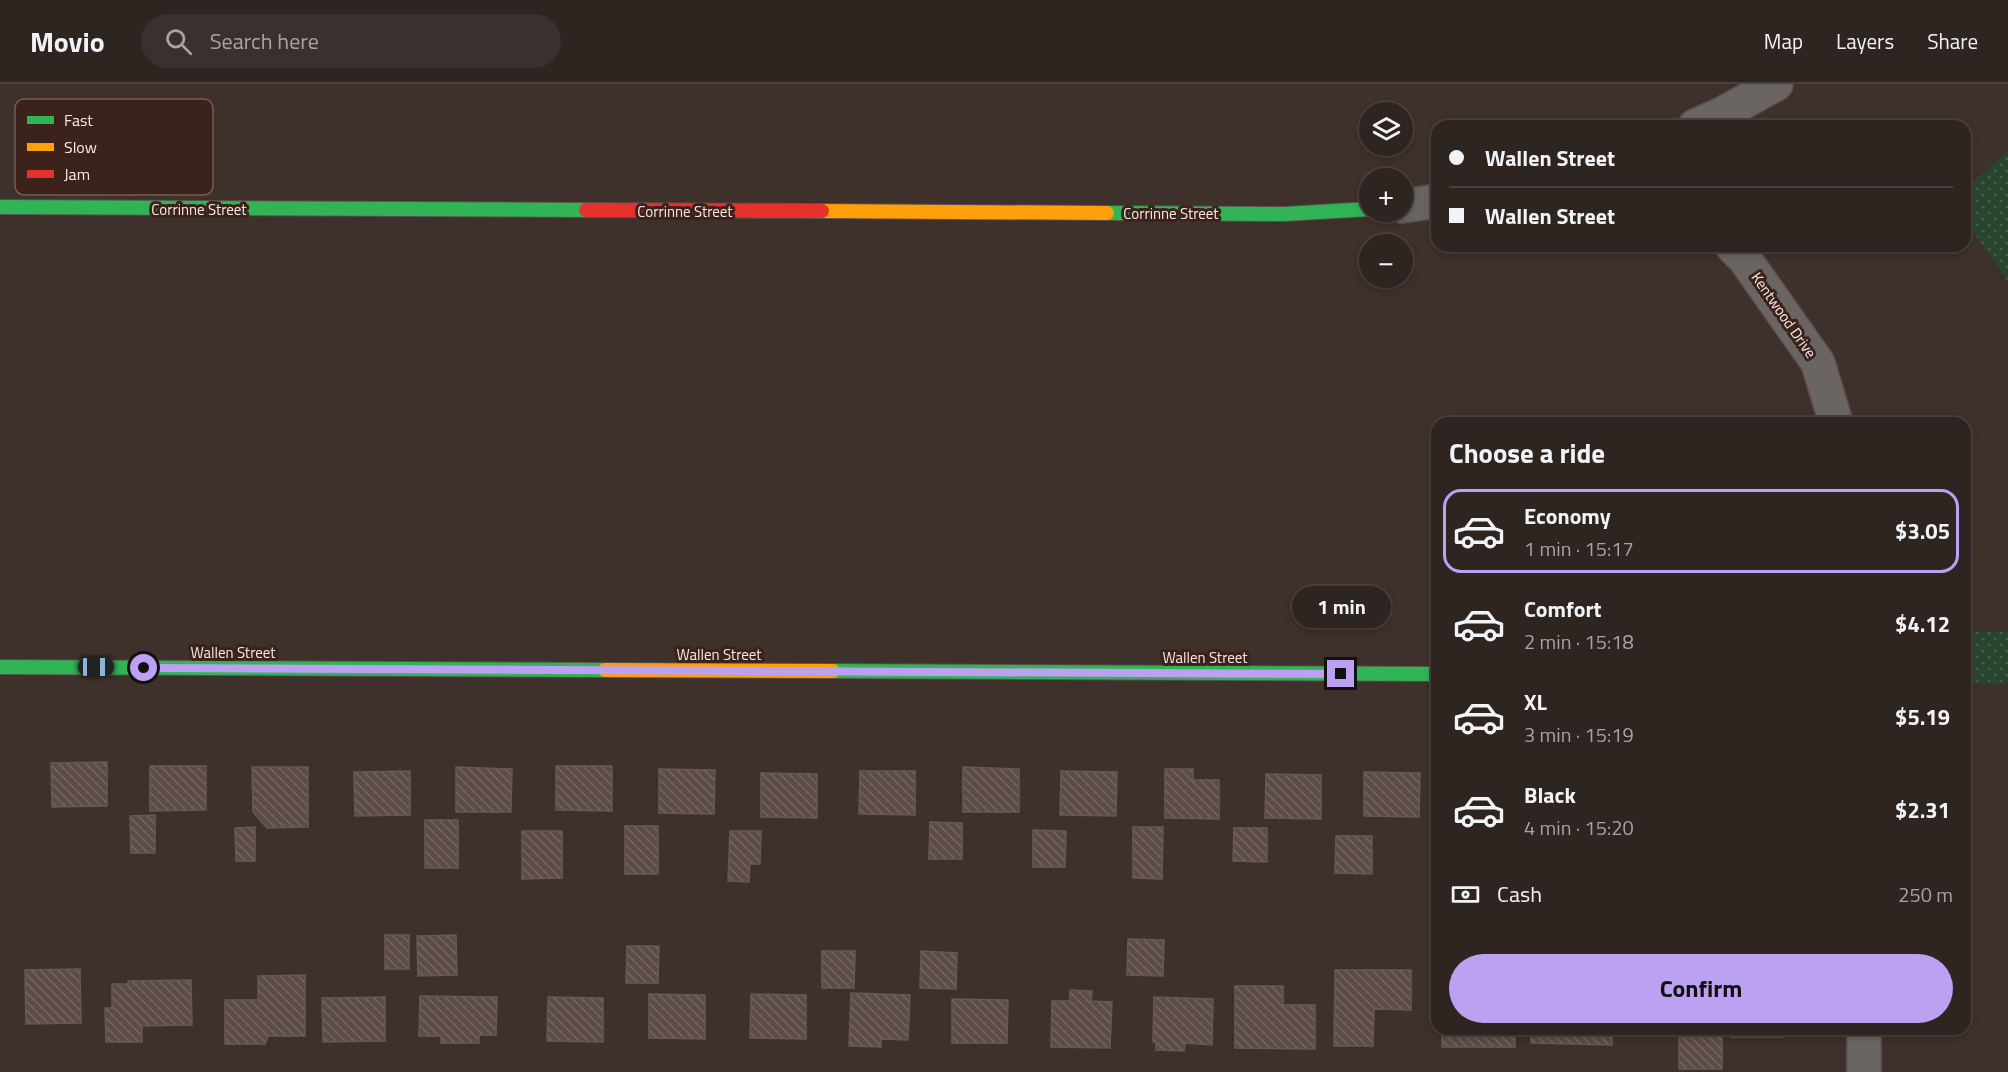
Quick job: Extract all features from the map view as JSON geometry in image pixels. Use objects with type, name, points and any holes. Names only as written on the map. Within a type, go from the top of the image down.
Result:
[{"type":"street","points":[[1708,120],[1776,84]]},
{"type":"street","points":[[1413,204],[1431,202]]},
{"type":"street","name":"Corrinne Street","points":[[0,207],[1273,214],[1359,210]]},
{"type":"street","name":"Kentwood Drive","points":[[1738,252],[1818,363],[1834,417]]},
{"type":"street","name":"Wallen Street","points":[[0,667],[1431,674]]},
{"type":"street","points":[[1864,1035],[1864,1072]]},
{"type":"green space","points":[[2008,151],[2008,281],[1971,229],[1971,184]]},
{"type":"green space","points":[[1971,631],[2008,632],[2008,684],[1971,684]]},
{"type":"building","points":[[107,762],[107,806],[52,807],[51,763]]},
{"type":"building","points":[[150,766],[206,766],[206,810],[150,811]]},
{"type":"building","points":[[556,766],[612,766],[612,811],[556,810]]},
{"type":"building","points":[[252,767],[308,767],[308,827],[267,828],[253,812]]},
{"type":"building","points":[[456,767],[512,769],[511,812],[456,812]]},
{"type":"building","points":[[963,767],[1019,769],[1019,812],[963,812]]},
{"type":"building","points":[[659,769],[715,770],[714,814],[659,813]]},
{"type":"building","points":[[1165,769],[1193,769],[1193,780],[1219,780],[1219,819],[1165,818]]},
{"type":"building","points":[[410,771],[410,815],[355,816],[354,772]]},
{"type":"building","points":[[860,771],[915,771],[915,815],[859,814]]},
{"type":"building","points":[[1061,771],[1117,772],[1116,816],[1060,815]]},
{"type":"building","points":[[1364,772],[1420,773],[1419,817],[1364,816]]},
{"type":"building","points":[[761,773],[817,774],[817,818],[761,817]]},
{"type":"building","points":[[1266,774],[1321,775],[1321,819],[1265,818]]},
{"type":"building","points":[[155,815],[155,853],[131,853],[130,816]]},
{"type":"building","points":[[425,820],[458,820],[458,868],[425,868]]},
{"type":"building","points":[[930,822],[962,823],[962,859],[929,859]]},
{"type":"building","points":[[625,826],[658,826],[658,874],[625,874]]},
{"type":"building","points":[[255,827],[255,861],[236,861],[235,828]]},
{"type":"building","points":[[1133,827],[1163,827],[1162,879],[1133,878]]},
{"type":"building","points":[[1234,828],[1267,828],[1267,862],[1233,861]]},
{"type":"building","points":[[1033,830],[1066,831],[1065,867],[1033,867]]},
{"type":"building","points":[[522,831],[562,831],[562,878],[522,879]]},
{"type":"building","points":[[730,831],[761,831],[760,864],[750,864],[749,882],[728,881]]},
{"type":"building","points":[[1336,836],[1372,836],[1372,874],[1335,873]]},
{"type":"building","points":[[385,935],[409,935],[409,969],[385,969]]},
{"type":"building","points":[[456,935],[457,975],[418,976],[417,936]]},
{"type":"building","points":[[1128,939],[1164,940],[1163,976],[1127,975]]},
{"type":"building","points":[[627,946],[659,946],[658,983],[626,983]]},
{"type":"building","points":[[822,951],[855,951],[854,988],[822,988]]},
{"type":"building","points":[[921,951],[957,953],[956,989],[920,988]]},
{"type":"building","points":[[80,969],[81,1023],[26,1024],[25,970]]},
{"type":"building","points":[[1335,970],[1411,970],[1411,1010],[1374,1009],[1373,1046],[1334,1046]]},
{"type":"building","points":[[305,975],[305,1036],[268,1036],[265,1044],[225,1044],[225,1000],[258,1000],[258,976]]},
{"type":"building","points":[[191,980],[192,1025],[142,1026],[142,1042],[106,1042],[105,1008],[112,1008],[112,984],[128,984],[128,981]]},
{"type":"building","points":[[1235,986],[1283,986],[1283,1005],[1315,1005],[1315,1049],[1235,1048]]},
{"type":"building","points":[[1070,990],[1092,991],[1091,1001],[1112,1002],[1110,1048],[1051,1047],[1052,1001],[1070,1001]]},
{"type":"building","points":[[851,993],[910,995],[908,1040],[881,1039],[881,1047],[849,1046]]},
{"type":"building","points":[[649,994],[705,995],[705,1039],[649,1038]]},
{"type":"building","points":[[751,994],[806,995],[806,1039],[750,1038]]},
{"type":"building","points":[[420,996],[497,997],[496,1035],[479,1035],[479,1043],[441,1043],[441,1036],[419,1036]]},
{"type":"building","points":[[385,997],[385,1041],[323,1042],[322,998]]},
{"type":"building","points":[[548,997],[603,998],[603,1042],[547,1041]]},
{"type":"building","points":[[1154,997],[1213,999],[1212,1045],[1185,1043],[1184,1051],[1156,1050],[1156,1042],[1153,1042]]},
{"type":"building","points":[[952,999],[1008,1000],[1007,1043],[952,1043]]},
{"type":"building","points":[[1442,1035],[1515,1035],[1515,1047],[1442,1047]]},
{"type":"building","points":[[1531,1035],[1612,1035],[1612,1045],[1531,1043]]},
{"type":"building","points":[[1679,1035],[1722,1035],[1722,1069],[1679,1069]]},
{"type":"building","points":[[1731,1035],[1783,1035],[1783,1037],[1731,1037]]},
{"type":"traffic: fast","points":[[0,207],[586,210]]},
{"type":"traffic: fast","points":[[1107,213],[1284,214],[1359,210]]},
{"type":"traffic: fast","points":[[0,667],[605,670]]},
{"type":"traffic: fast","points":[[833,671],[1431,674]]},
{"type":"traffic: slow","points":[[822,211],[1107,213]]},
{"type":"traffic: slow","points":[[605,670],[833,671]]},
{"type":"traffic: jam","points":[[586,210],[822,211]]},
{"type":"route","points":[[144,668],[1341,674]]}]
